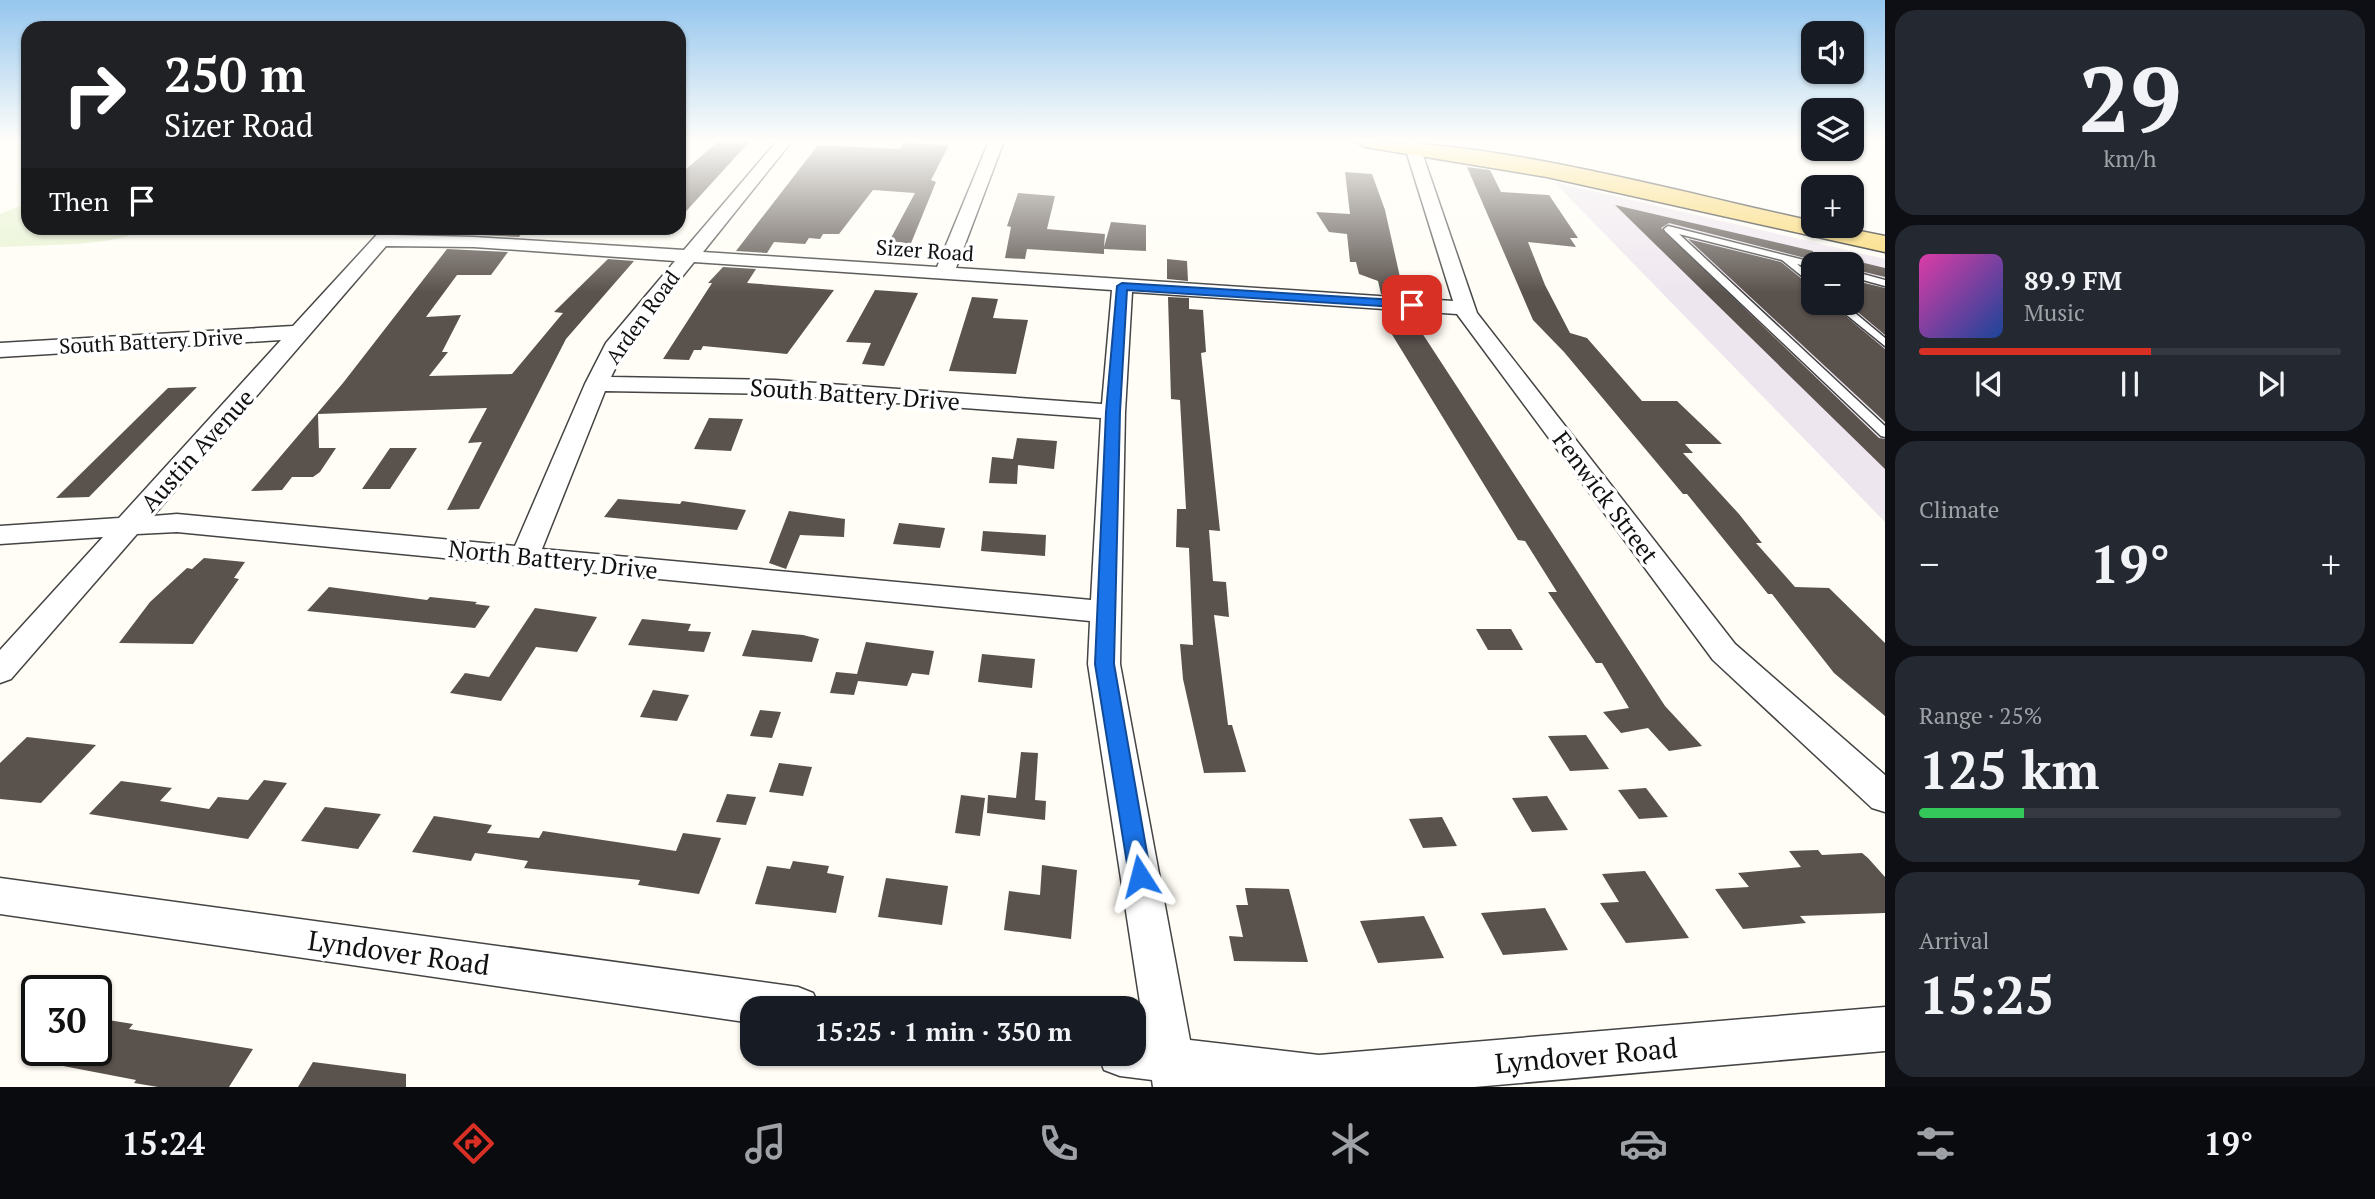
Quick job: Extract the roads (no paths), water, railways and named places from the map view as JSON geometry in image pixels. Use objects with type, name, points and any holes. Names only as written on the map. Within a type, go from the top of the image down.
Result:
[{"type":"main road","points":[[1648,192],[1885,244]]},
{"type":"main road","points":[[1699,192],[1801,213]]},
{"type":"main road","points":[[1864,228],[1885,232]]},
{"type":"street","name":"Arden Road","points":[[524,557],[596,384],[617,343],[742,192]]},
{"type":"street","points":[[944,274],[977,192]]},
{"type":"street","name":"Fenwick Street","points":[[1432,192],[1464,308],[1724,652],[1885,797]]},
{"type":"street","name":"Austin Avenue","points":[[0,671],[386,235]]},
{"type":"street","name":"Sizer Road","points":[[396,235],[450,241],[1464,308]]},
{"type":"street","points":[[1122,286],[1113,412],[1104,664],[1174,1074]]},
{"type":"street","name":"South Battery Drive","points":[[0,350],[302,332]]},
{"type":"street","name":"South Battery Drive","points":[[596,384],[775,387],[1113,412]]},
{"type":"street","name":"North Battery Drive","points":[[0,535],[177,523],[1106,612]]},
{"type":"street","name":"Lyndover Road","points":[[0,896],[740,1000]]},
{"type":"street","name":"Lyndover Road","points":[[1146,1063],[1174,1074],[1320,1078],[1885,1029]]},
{"type":"lane","points":[[1801,262],[1668,229],[1885,433]]},
{"type":"lane","points":[[1784,258],[1801,272]]},
{"type":"lane","points":[[1864,277],[1885,283]]},
{"type":"lane","points":[[1851,315],[1885,343]]}]
